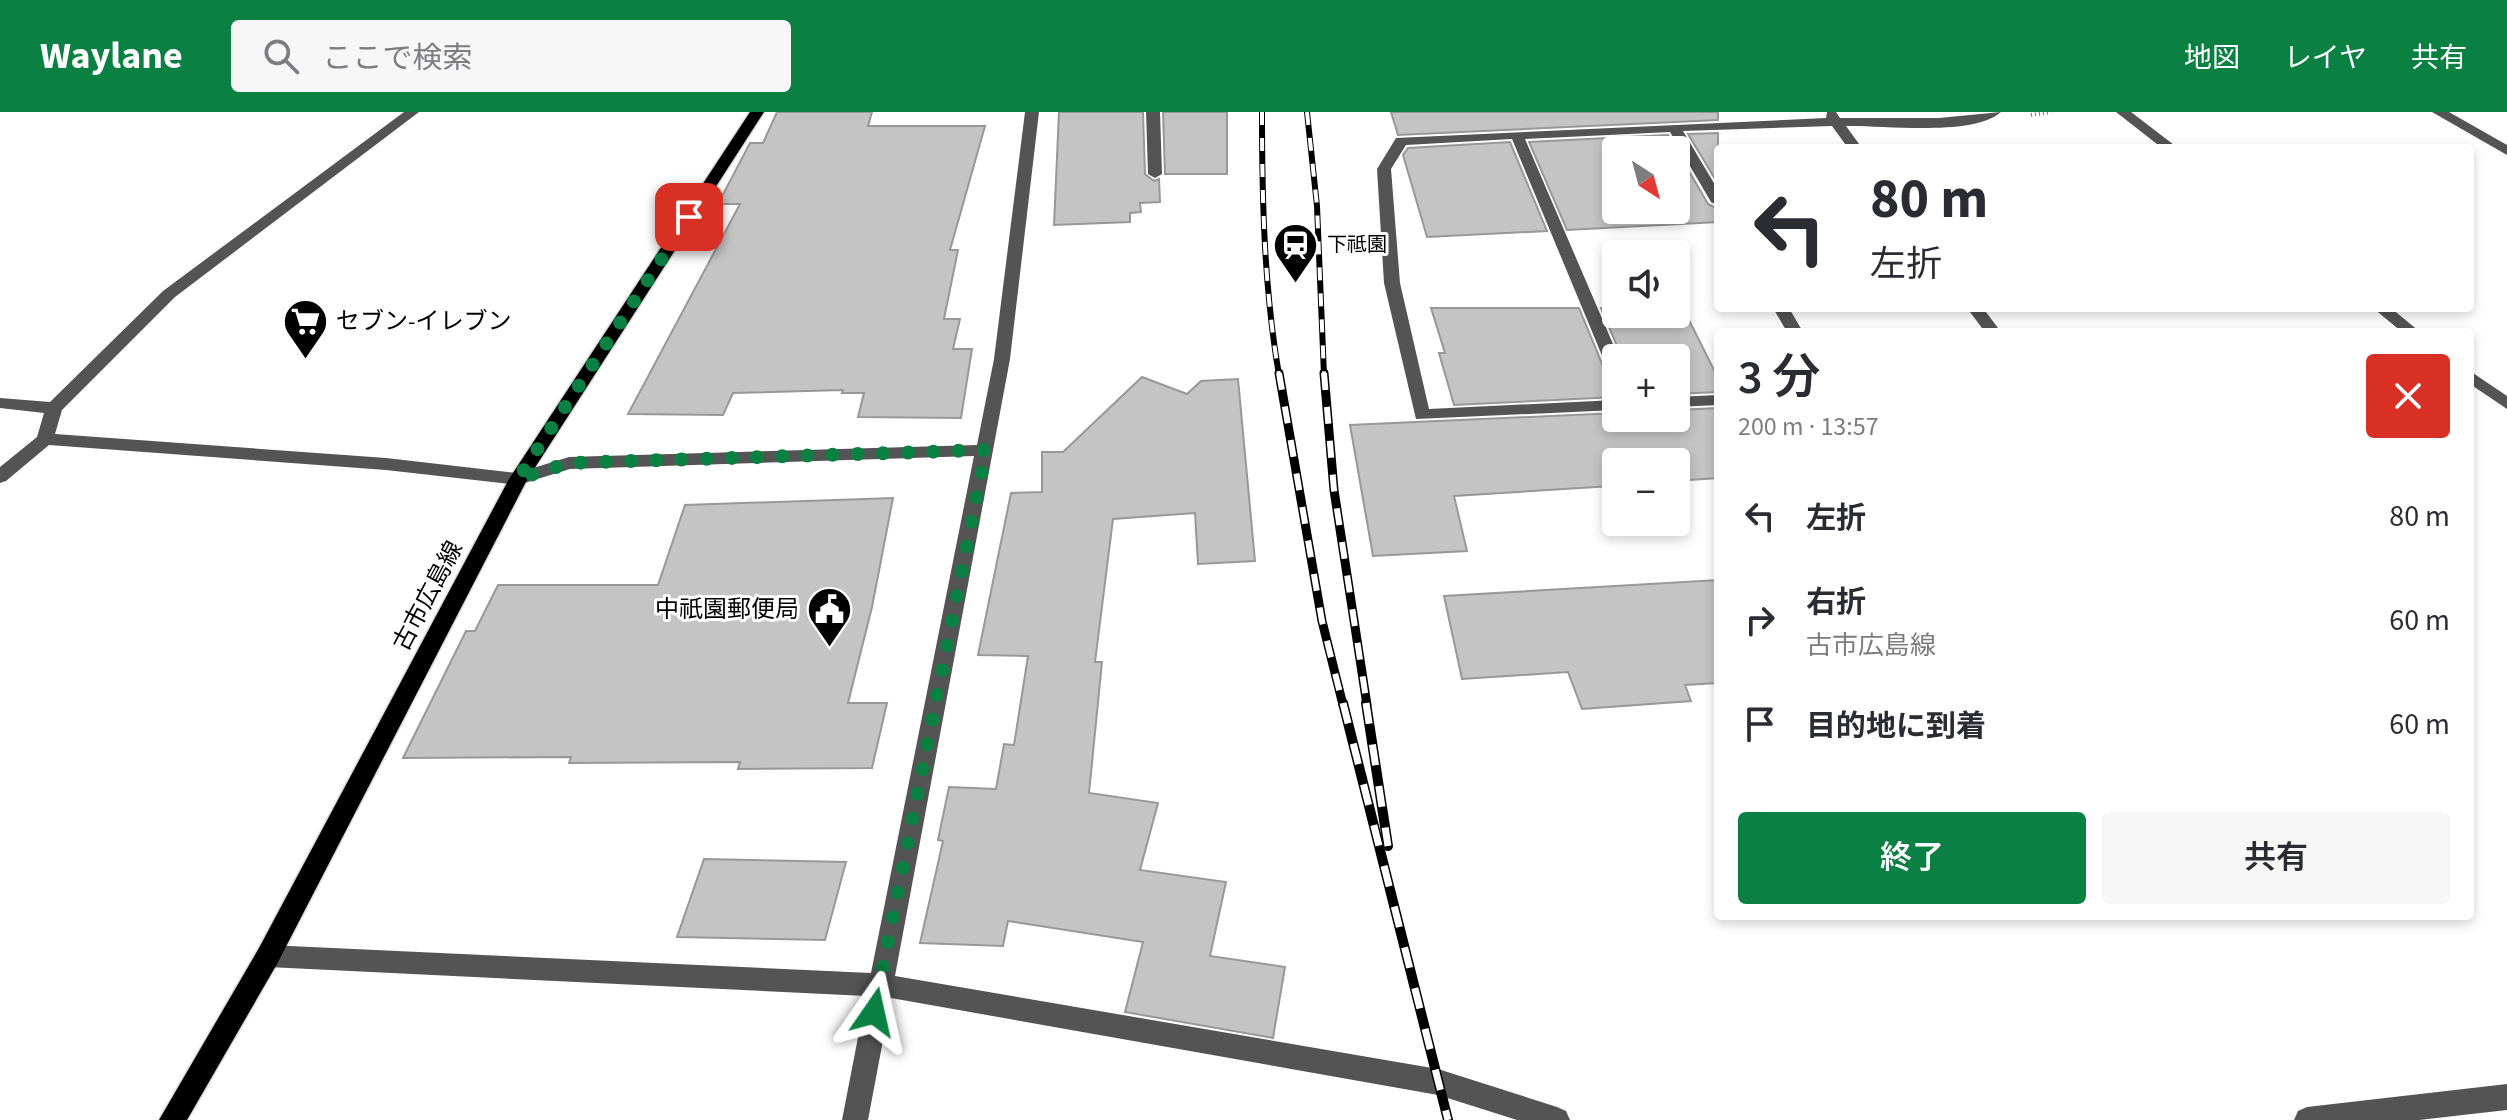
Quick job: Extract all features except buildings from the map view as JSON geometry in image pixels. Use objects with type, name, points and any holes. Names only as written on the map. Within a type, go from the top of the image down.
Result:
[{"type":"main road","name":"古市広島線","points":[[172,1120],[268,956],[518,479],[757,112]]},
{"type":"street","points":[[0,477],[45,439],[54,408],[169,294],[412,112]]},
{"type":"street","points":[[855,1120],[986,450],[1004,344],[1032,112]]},
{"type":"street","points":[[1153,112],[1155,174]]},
{"type":"street","points":[[1602,406],[1422,415],[1392,283],[1384,169],[1401,141],[1675,129],[1832,117],[1962,120],[1986,117],[1994,112]]},
{"type":"street","points":[[2123,112],[2166,144]]},
{"type":"street","points":[[2439,112],[2507,151]]},
{"type":"street","points":[[1832,117],[1852,144]]},
{"type":"street","points":[[1675,129],[1714,195]]},
{"type":"street","points":[[1517,135],[1605,344]]},
{"type":"street","points":[[2386,312],[2407,328]]},
{"type":"street","points":[[2474,379],[2507,404]]},
{"type":"street","points":[[1690,401],[1714,400]]},
{"type":"street","points":[[0,403],[54,408]]},
{"type":"street","points":[[45,439],[386,464],[518,479],[569,463],[986,450]]},
{"type":"street","points":[[268,956],[879,985],[1438,1082],[1557,1120]]},
{"type":"street","points":[[2307,1120],[2507,1097]]},
{"type":"railway","points":[[1262,112],[1265,244],[1279,375]]},
{"type":"railway","points":[[1307,112],[1317,206],[1324,375]]},
{"type":"railway","points":[[1279,373],[1322,621],[1343,705]]},
{"type":"railway","points":[[1324,373],[1334,490],[1367,705]]},
{"type":"railway","points":[[1343,703],[1448,1120]]},
{"type":"railway","points":[[1366,703],[1388,846]]},
{"type":"place","name":"下祗園","points":[[1296,284]]},
{"type":"place","name":"セブン-イレブン","points":[[305,360]]},
{"type":"place","name":"中祇園郵便局","points":[[830,648]]},
{"type":"route","points":[[689,217],[518,479],[569,463],[986,450],[874,1012]]}]
